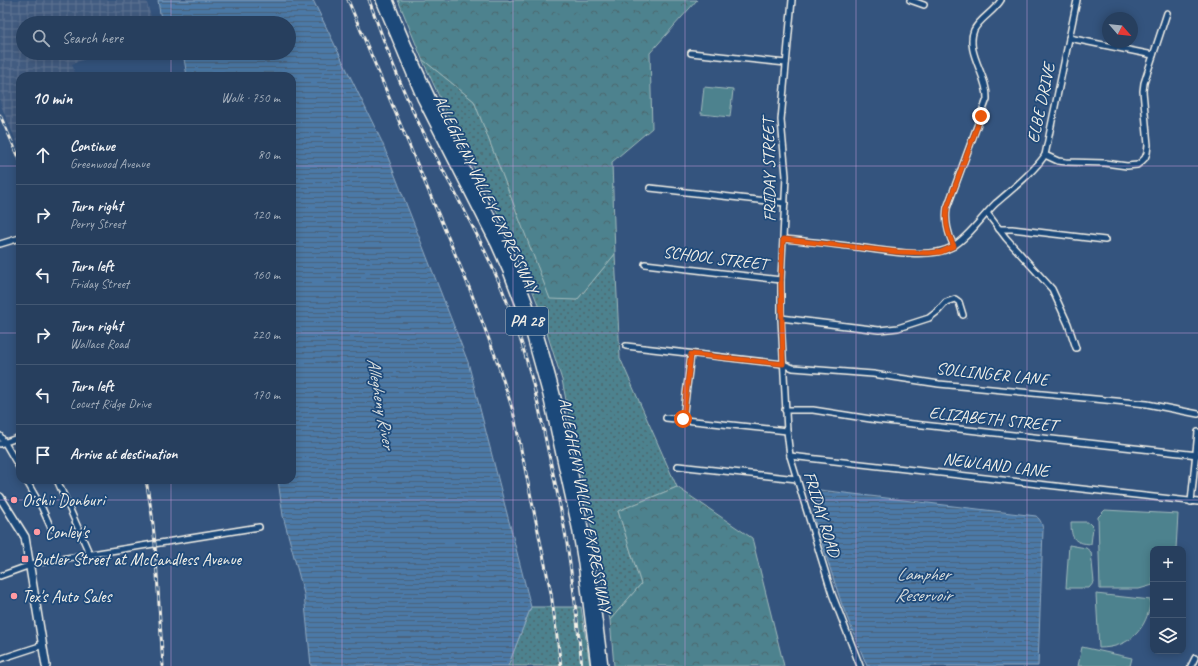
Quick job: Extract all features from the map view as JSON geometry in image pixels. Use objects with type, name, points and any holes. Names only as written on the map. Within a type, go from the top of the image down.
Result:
[{"type":"highway","name":"ALLEGHENY VALLEY EXPRESSWAY","points":[[381,0],[422,98],[508,270],[529,326],[548,395],[576,527],[584,570],[596,666]]},
{"type":"highway","name":"ALLEGHENY VALLEY EXPRESSWAY","points":[[388,0],[436,110],[508,253],[524,293],[550,371],[583,521],[603,666]]},
{"type":"main road","points":[[0,497],[26,537],[46,666]]},
{"type":"street","name":"FRIDAY STREET","points":[[783,364],[781,280],[785,203],[785,161],[781,120],[792,0]]},
{"type":"street","points":[[910,0],[924,5]]},
{"type":"street","points":[[783,239],[897,252],[941,252],[954,246],[946,220],[947,208],[987,99],[986,88],[973,50],[972,36],[978,24],[993,11],[1001,0]]},
{"type":"street","name":"ELBE DRIVE","points":[[954,246],[1045,155],[1077,0]]},
{"type":"street","points":[[1045,155],[1058,161],[1105,163],[1127,166],[1141,162],[1145,158],[1148,145],[1142,91],[1167,13]]},
{"type":"street","points":[[1069,38],[1153,55]]},
{"type":"street","points":[[691,53],[786,63]]},
{"type":"street","points":[[650,188],[785,203]]},
{"type":"street","points":[[987,213],[1006,238],[1052,289],[1065,317],[1076,348]]},
{"type":"street","points":[[1000,229],[1012,229],[1105,240]]},
{"type":"street","points":[[0,244],[16,239]]},
{"type":"street","name":"SCHOOL STREET","points":[[645,264],[781,280]]},
{"type":"street","points":[[781,318],[879,330],[898,328],[930,318],[946,302],[955,299],[959,302],[963,315]]},
{"type":"street","name":"SOLLINGER LANE","points":[[626,346],[783,364],[793,368],[873,374],[939,384],[1147,404],[1198,414]]},
{"type":"street","points":[[683,419],[691,354]]},
{"type":"street","name":"FRIDAY ROAD","points":[[783,364],[785,410],[790,456],[832,594],[860,666]]},
{"type":"street","name":"ELIZABETH STREET","points":[[785,410],[813,410],[877,420],[1197,455]]},
{"type":"street","points":[[666,418],[787,431]]},
{"type":"street","points":[[1191,502],[1197,455],[1198,432]]},
{"type":"street","points":[[0,436],[3,444],[16,463]]},
{"type":"street","points":[[3,444],[16,439]]},
{"type":"street","name":"NEWLAND LANE","points":[[790,456],[1198,502]]},
{"type":"street","points":[[678,466],[797,479]]},
{"type":"street","points":[[28,484],[51,528]]},
{"type":"street","points":[[59,484],[90,555]]},
{"type":"street","points":[[0,576],[31,564],[258,527]]},
{"type":"street","points":[[0,659],[43,645]]},
{"type":"street","points":[[1191,666],[1195,658]]},
{"type":"shaded area","points":[[0,0],[146,0],[151,16],[16,16],[16,60],[83,60],[72,64],[75,72],[16,72],[16,141],[0,103]]},
{"type":"green space","points":[[398,0],[697,0],[650,53],[652,128],[612,162],[615,254],[577,300],[550,299],[474,101],[422,59]]},
{"type":"green space","points":[[422,59],[474,101],[550,298],[577,300],[615,254],[620,358],[677,487],[618,511],[641,584],[610,620],[562,380],[537,302],[514,244],[454,129]]},
{"type":"green space","points":[[704,87],[733,90],[730,117],[701,114]]},
{"type":"green space","points":[[677,487],[752,538],[784,666],[614,666],[610,620],[641,584],[618,511]]},
{"type":"green space","points":[[1105,510],[1178,514],[1176,546],[1150,546],[1150,586],[1139,589],[1100,589],[1098,517]]},
{"type":"green space","points":[[1071,522],[1088,522],[1093,527],[1091,544],[1081,543],[1075,539],[1072,532]]},
{"type":"green space","points":[[1069,545],[1086,548],[1091,552],[1094,582],[1089,588],[1066,588]]},
{"type":"green space","points":[[1096,594],[1150,600],[1146,620],[1135,635],[1120,645],[1099,648]]},
{"type":"green space","points":[[531,607],[581,607],[590,666],[508,666]]},
{"type":"green space","points":[[1082,647],[1132,658],[1130,666],[1078,666]]},
{"type":"water","name":"Allegheny River","points":[[158,0],[313,0],[382,142],[468,362],[531,607],[508,666],[311,666],[304,594],[283,516],[279,484],[296,484],[296,72],[186,72],[184,60],[296,60],[296,16],[161,16]]},
{"type":"water","name":"Lampher Reservoir","points":[[820,490],[1036,516],[1041,522],[1043,530],[1038,666],[867,666],[842,605],[815,522],[813,500],[816,493]]},
{"type":"railway","points":[[348,0],[469,287],[496,358],[513,411],[551,593],[561,666]]},
{"type":"railway","points":[[369,0],[406,95],[424,133],[485,250],[506,299],[519,335],[530,371],[539,409],[563,521],[573,582],[582,666]]},
{"type":"railway","points":[[0,115],[16,151]]},
{"type":"railway","points":[[147,484],[155,544],[163,666]]},
{"type":"place","name":"Oishii Donburi","points":[[14,500]]},
{"type":"place","name":"Conley's","points":[[37,532]]},
{"type":"place","name":"Butler Street at McCandless Avenue","points":[[25,559]]},
{"type":"place","name":"Tex's Auto Sales","points":[[14,596]]},
{"type":"route","points":[[683,419],[691,354],[783,364],[781,318],[783,239],[897,252],[941,252],[954,246],[946,220],[947,208],[950,196],[981,116]]}]
